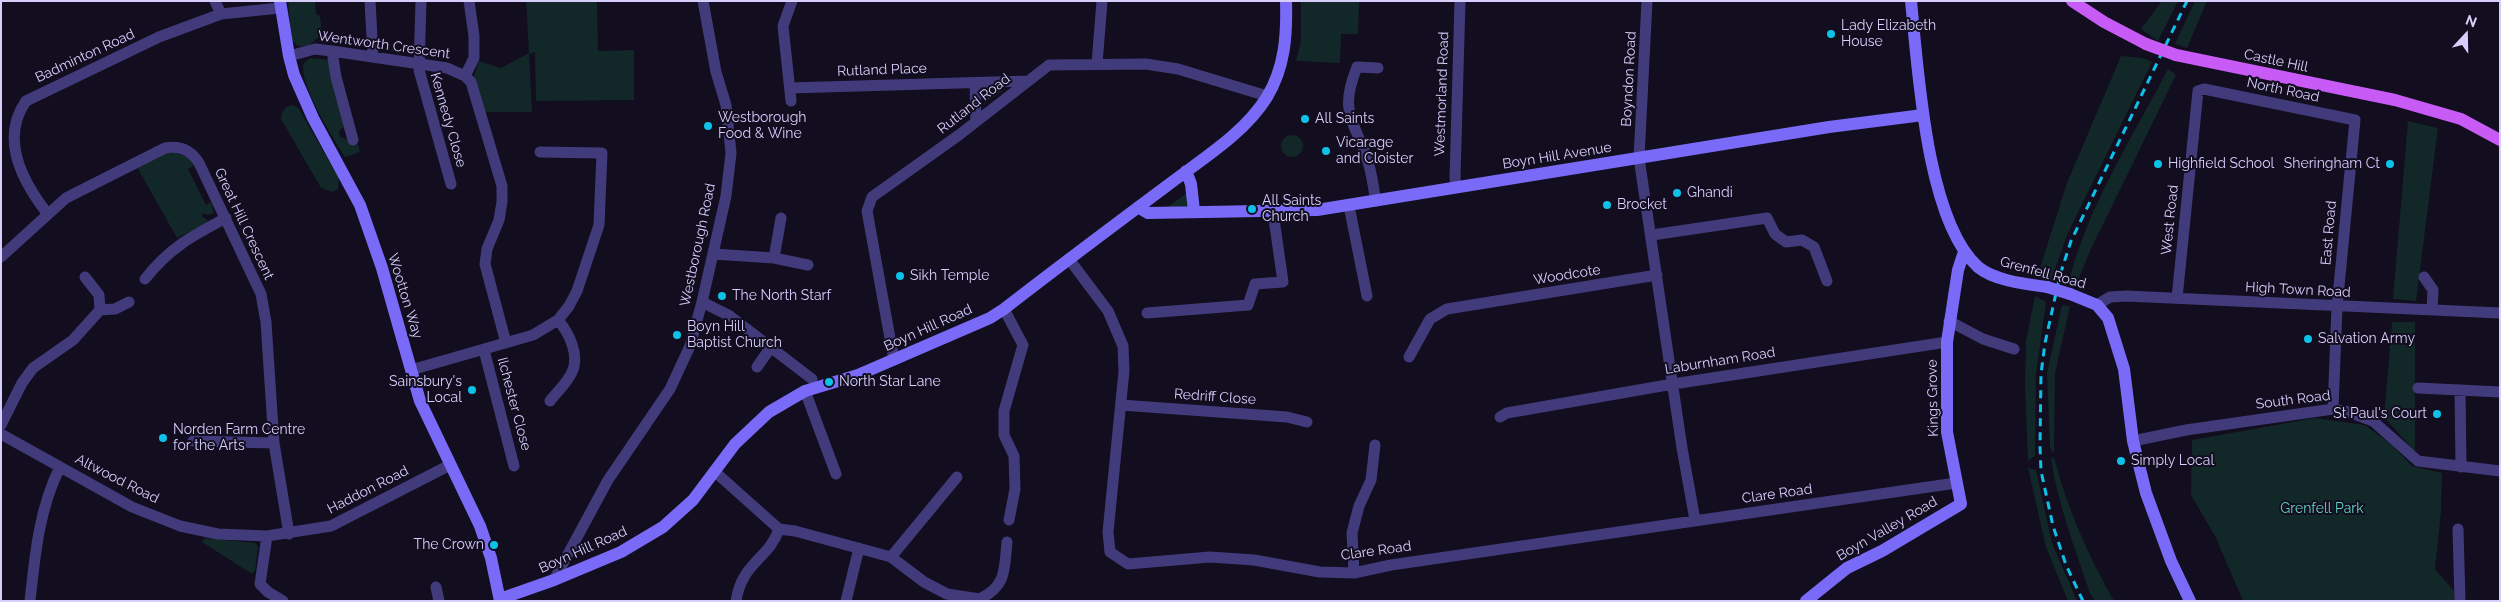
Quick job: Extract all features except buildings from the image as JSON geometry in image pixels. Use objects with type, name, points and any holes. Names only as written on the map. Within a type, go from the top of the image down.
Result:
[{"type":"main road","name":"Castle Hill","points":[[2072,1],[2104,22],[2146,44],[2176,55],[2395,100],[2461,119],[2500,140]]},
{"type":"main road","points":[[2482,130],[2500,132]]},
{"type":"street","points":[[215,1],[221,14]]},
{"type":"street","points":[[370,1],[373,56]]},
{"type":"street","name":"Kennedy Close","points":[[421,1],[419,70],[450,184]]},
{"type":"street","points":[[469,1],[474,36],[474,58],[465,76],[471,82],[502,186],[500,220],[487,249],[485,264],[506,343]]},
{"type":"street","name":"Westborough Road","points":[[554,580],[608,480],[674,382],[690,346],[702,302],[726,196],[731,153],[730,128],[726,105],[716,72],[703,1]]},
{"type":"street","points":[[791,101],[783,26],[792,1]]},
{"type":"street","points":[[1097,64],[1102,1]]},
{"type":"street","name":"Boyn Hill Road","points":[[500,600],[621,552],[663,527],[693,500],[735,444],[770,412],[805,391],[858,375],[1004,309],[1138,208],[1247,124],[1267,96],[1283,59],[1286,33],[1286,1]]},
{"type":"street","name":"Westmorland Road","points":[[1456,187],[1460,1]]},
{"type":"street","name":"Boyndon Road","points":[[1647,1],[1639,158],[1652,235],[1672,384],[1696,520]]},
{"type":"street","name":"Grenfell Road","points":[[1911,1],[1923,115],[1943,205],[1964,252],[1979,268],[1990,274],[2070,294],[2097,305],[2108,318],[2124,369],[2133,440],[2146,493],[2171,561],[2190,601]]},
{"type":"street","name":"Badminton Road","points":[[47,213],[33,194],[11,151],[11,126],[21,107],[32,97],[151,41],[221,14],[280,5]]},
{"type":"street","name":"Wootton Way","points":[[280,5],[289,56],[313,118],[360,205],[382,268],[420,401],[450,465],[466,492],[480,526],[491,558],[500,600]]},
{"type":"street","name":"Wentworth Crescent","points":[[289,56],[315,49],[332,50],[420,63],[455,70],[465,76]]},
{"type":"street","points":[[332,50],[336,77],[353,140]]},
{"type":"street","name":"Rutland Road","points":[[894,360],[866,211],[872,197],[1050,65],[1146,64],[1178,69],[1267,96]]},
{"type":"street","points":[[1376,201],[1368,160],[1349,116],[1347,101],[1350,85],[1357,67],[1378,68]]},
{"type":"street","name":"Rutland Place","points":[[790,88],[1027,82]]},
{"type":"street","points":[[974,83],[976,121]]},
{"type":"street","name":"North Road","points":[[2204,89],[2355,120]]},
{"type":"street","name":"West Road","points":[[2177,298],[2195,100],[2198,91],[2204,89]]},
{"type":"street","name":"Boyn Hill Avenue","points":[[1138,208],[1148,213],[1316,210],[1829,127],[1923,115]]},
{"type":"street","name":"East Road","points":[[2333,409],[2337,307],[2355,120]]},
{"type":"street","name":"Great Hill Crescent","points":[[1,257],[47,213],[66,198],[160,150],[176,147],[187,150],[196,158],[261,294],[266,322],[274,443],[289,534]]},
{"type":"street","points":[[411,370],[484,350],[542,331],[558,320],[569,306],[577,291],[599,225],[602,153],[540,152]]},
{"type":"street","points":[[1186,171],[1191,184],[1194,212]]},
{"type":"street","points":[[1349,206],[1367,296]]},
{"type":"street","points":[[1147,313],[1248,305],[1255,284],[1283,282],[1273,212]]},
{"type":"street","points":[[1652,235],[1772,217],[1775,234],[1786,242],[1802,240],[1814,247],[1827,281]]},
{"type":"street","points":[[145,279],[160,260],[180,243],[226,218]]},
{"type":"street","points":[[774,258],[781,218]]},
{"type":"street","name":"Kings Grove","points":[[1961,504],[1947,432],[1947,342],[1958,270],[1964,252]]},
{"type":"street","points":[[713,254],[774,258],[808,265]]},
{"type":"street","name":"Clare Road","points":[[1069,259],[1108,311],[1123,346],[1124,371],[1108,532],[1110,552],[1119,560],[1128,564],[1219,558],[1254,560],[1320,572],[1354,573],[1400,563],[1956,483]]},
{"type":"street","name":"Woodcote","points":[[1409,357],[1430,319],[1447,308],[1482,308],[1657,275]]},
{"type":"street","points":[[85,277],[99,295],[100,310]]},
{"type":"street","points":[[2424,277],[2433,290],[2432,310]]},
{"type":"street","name":"High Town Road","points":[[2097,305],[2110,298],[2177,298],[2337,307],[2500,313]]},
{"type":"street","points":[[1,425],[22,383],[33,368],[73,340],[100,310],[115,309],[130,302]]},
{"type":"street","points":[[702,302],[730,316],[812,379]]},
{"type":"street","points":[[1004,309],[1024,346],[1004,411],[1004,435],[1014,456],[1015,489],[1008,520]]},
{"type":"street","points":[[550,401],[572,372],[574,360],[573,347],[558,320]]},
{"type":"street","points":[[1949,320],[1983,339],[2014,349]]},
{"type":"street","name":"Laburnham Road","points":[[1500,417],[1507,413],[1672,384],[1947,342]]},
{"type":"street","points":[[756,367],[770,347]]},
{"type":"street","name":"Ilchester Close","points":[[484,350],[514,466]]},
{"type":"street","points":[[2418,388],[2500,392]]},
{"type":"street","points":[[2460,390],[2461,467]]},
{"type":"street","points":[[805,391],[836,474]]},
{"type":"street","name":"Redriff Close","points":[[1121,405],[1288,417],[1307,422]]},
{"type":"street","name":"South Road","points":[[2133,440],[2186,430],[2333,409],[2349,412],[2373,421],[2418,461],[2500,471]]},
{"type":"street","name":"Altwood Road","points":[[1,434],[132,507],[180,526],[218,534],[267,536]]},
{"type":"street","points":[[193,441],[274,443]]},
{"type":"street","points":[[1354,573],[1352,533],[1359,506],[1371,480],[1375,445]]},
{"type":"street","name":"Haddon Road","points":[[267,536],[331,526],[450,465]]},
{"type":"street","points":[[30,601],[38,530],[52,483],[60,467]]},
{"type":"street","points":[[714,471],[779,529],[891,557],[924,582],[947,594],[980,599],[997,588],[1003,578],[1007,542]]},
{"type":"street","points":[[891,557],[957,477]]},
{"type":"street","name":"Boyn Valley Road","points":[[1806,601],[1846,568],[1882,551],[1961,504]]},
{"type":"street","points":[[736,601],[742,578],[775,540],[779,529]]},
{"type":"street","points":[[2458,529],[2460,601]]},
{"type":"street","points":[[267,536],[260,584],[268,592],[283,601]]},
{"type":"street","points":[[846,601],[859,548]]},
{"type":"street","points":[[436,587],[439,601]]},
{"type":"green space","points":[[288,1],[315,1],[316,14],[320,16],[322,34],[307,47],[298,46],[291,40]]},
{"type":"green space","points":[[526,1],[597,1],[598,51],[634,50],[634,100],[536,101],[535,52],[529,54],[532,112],[484,112],[474,76],[479,61],[501,68],[529,53]]},
{"type":"green space","points":[[1301,1],[1359,1],[1358,34],[1341,34],[1340,63],[1296,61],[1301,41]]},
{"type":"green space","points":[[2162,1],[2178,1],[2158,41],[2141,29]]},
{"type":"green space","points":[[2195,1],[2207,1],[2187,48],[2175,44]]},
{"type":"green space","points":[[2121,56],[2143,58],[2152,62],[2067,235],[2051,281],[2037,277],[2067,183]]},
{"type":"green space","points":[[310,58],[330,60],[344,127],[339,131],[340,137],[347,139],[351,145],[358,144],[360,152],[345,157],[318,110],[303,72],[304,63]]},
{"type":"green space","points":[[2168,69],[2176,75],[2090,251],[2075,288],[2068,285],[2086,229],[2098,201]]},
{"type":"green space","points":[[983,91],[1002,91],[984,104]]},
{"type":"green space","points":[[294,105],[299,109],[339,178],[338,189],[333,192],[321,188],[281,119],[284,109]]},
{"type":"green space","points":[[2408,121],[2438,128],[2416,301],[2393,299]]},
{"type":"green space","points":[[1292,135],[1300,138],[1303,146],[1300,154],[1292,157],[1284,154],[1281,146],[1284,138]]},
{"type":"green space","points":[[167,152],[182,155],[192,162],[194,166],[188,169],[206,205],[211,202],[214,213],[207,215],[203,213],[202,216],[210,222],[177,238],[137,167]]},
{"type":"green space","points":[[1191,190],[1193,207],[1165,209]]},
{"type":"green space","points":[[2035,296],[2046,302],[2036,374],[2035,456],[2028,461],[2025,386],[2026,341]]},
{"type":"green space","points":[[2062,305],[2070,306],[2055,373],[2054,454],[2050,448],[2047,373]]},
{"type":"green space","points":[[2392,322],[2415,322],[2415,452],[2384,417]]},
{"type":"green space","name":"Grenfell Park","points":[[2315,418],[2365,425],[2392,445],[2412,466],[2442,473],[2441,512],[2435,569],[2454,591],[2454,601],[2243,601],[2216,538],[2191,495],[2192,440]]},
{"type":"green space","points":[[2054,457],[2065,495],[2079,531],[2114,601],[2095,601],[2090,593],[2058,493],[2051,459]]},
{"type":"green space","points":[[2028,468],[2036,470],[2052,543],[2077,601],[2068,601],[2046,547]]},
{"type":"green space","points":[[205,538],[255,543],[258,546],[255,571],[252,574],[202,542]]},
{"type":"railway","points":[[2083,601],[2066,565],[2053,526],[2041,471],[2041,374],[2045,343],[2060,275],[2071,241],[2187,1]]},
{"type":"place","name":"Lady Elizabeth House","points":[[1831,34]]},
{"type":"place","name":"All Saints","points":[[1305,119]]},
{"type":"place","name":"Westborough Food & Wine","points":[[708,126]]},
{"type":"place","name":"Vicarage and Cloister","points":[[1326,151]]},
{"type":"place","name":"Highfield School","points":[[2158,164]]},
{"type":"place","name":"Sheringham Ct","points":[[2390,164]]},
{"type":"place","name":"Ghandi","points":[[1677,193]]},
{"type":"place","name":"Brocket","points":[[1607,205]]},
{"type":"place","name":"All Saints Church","points":[[1252,209]]},
{"type":"place","name":"Sikh Temple","points":[[900,276]]},
{"type":"place","name":"The North Starf","points":[[722,296]]},
{"type":"place","name":"Boyn Hill Baptist Church","points":[[677,335]]},
{"type":"place","name":"Salvation Army","points":[[2308,339]]},
{"type":"place","name":"North Star Lane","points":[[829,382]]},
{"type":"place","name":"Sainsbury's Local","points":[[472,390]]},
{"type":"place","name":"St Paul's Court","points":[[2437,414]]},
{"type":"place","name":"Norden Farm Centre for the Arts","points":[[163,438]]},
{"type":"place","name":"Simply Local","points":[[2121,461]]},
{"type":"place","name":"The Crown","points":[[494,545]]}]
